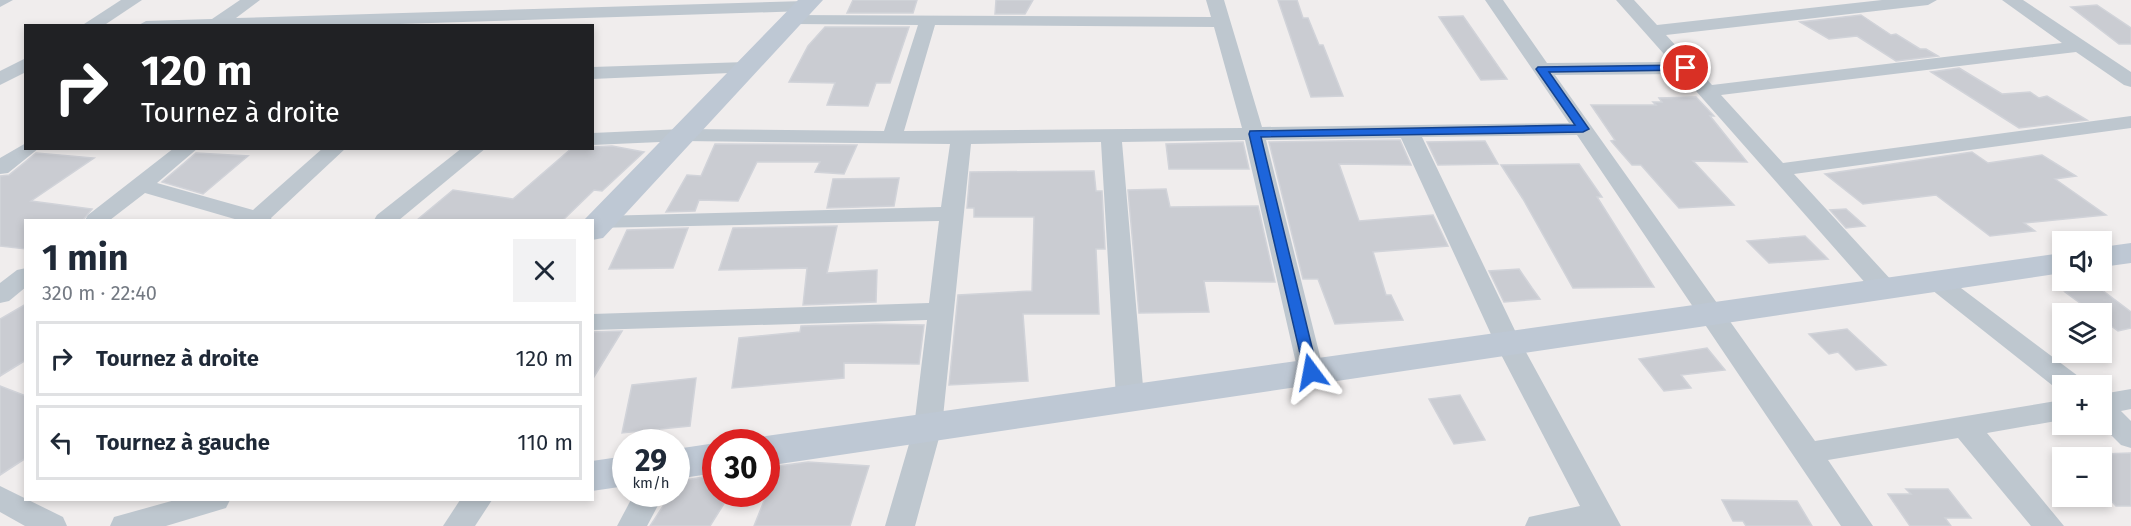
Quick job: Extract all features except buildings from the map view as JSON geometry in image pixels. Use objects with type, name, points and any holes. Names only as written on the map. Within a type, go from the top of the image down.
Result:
[{"type":"street","points":[[0,2],[4,0]]},
{"type":"street","points":[[93,24],[133,0]]},
{"type":"street","points":[[215,24],[251,0]]},
{"type":"street","points":[[1215,0],[1254,134],[1311,372]]},
{"type":"street","points":[[1494,0],[1858,526]]},
{"type":"street","points":[[1625,0],[1884,288]]},
{"type":"street","points":[[1653,31],[1928,0]]},
{"type":"street","points":[[2011,0],[2131,81]]},
{"type":"street","points":[[215,24],[480,20],[668,5],[803,8],[928,20],[1222,22]]},
{"type":"street","points":[[596,227],[803,8]]},
{"type":"street","points":[[892,138],[928,20]]},
{"type":"street","points":[[1707,91],[2080,46]]},
{"type":"street","points":[[0,79],[24,65]]},
{"type":"street","points":[[594,73],[746,68]]},
{"type":"street","points":[[1542,69],[1686,68]]},
{"type":"street","points":[[1779,170],[2131,122]]},
{"type":"street","points":[[594,139],[683,135],[961,138],[1583,129]]},
{"type":"street","points":[[1409,132],[1508,343],[1603,520],[1540,526]]},
{"type":"street","points":[[1111,136],[1130,398]]},
{"type":"street","points":[[900,526],[928,427],[961,138]]},
{"type":"street","points":[[0,168],[26,150]]},
{"type":"street","points":[[97,219],[186,150]]},
{"type":"street","points":[[260,219],[334,150]]},
{"type":"street","points":[[386,219],[473,150]]},
{"type":"street","points":[[142,185],[256,219]]},
{"type":"street","points":[[596,227],[951,214]]},
{"type":"street","points":[[2112,256],[2131,253]]},
{"type":"street","points":[[780,448],[2052,264]]},
{"type":"street","points":[[1936,281],[2058,375]]},
{"type":"street","points":[[594,322],[941,310]]},
{"type":"street","points":[[2112,402],[2131,399]]},
{"type":"street","points":[[1808,453],[2052,412]]},
{"type":"street","points":[[2112,419],[2131,438]]},
{"type":"street","points":[[1965,427],[2049,526]]},
{"type":"street","points":[[594,476],[612,473]]},
{"type":"street","points":[[0,498],[52,526]]},
{"type":"street","points":[[124,526],[212,501]]},
{"type":"street","points":[[459,526],[476,501]]},
{"type":"street","points":[[632,526],[643,507]]},
{"type":"route","points":[[1311,372],[1254,134],[1583,129],[1542,69],[1686,68]]}]
